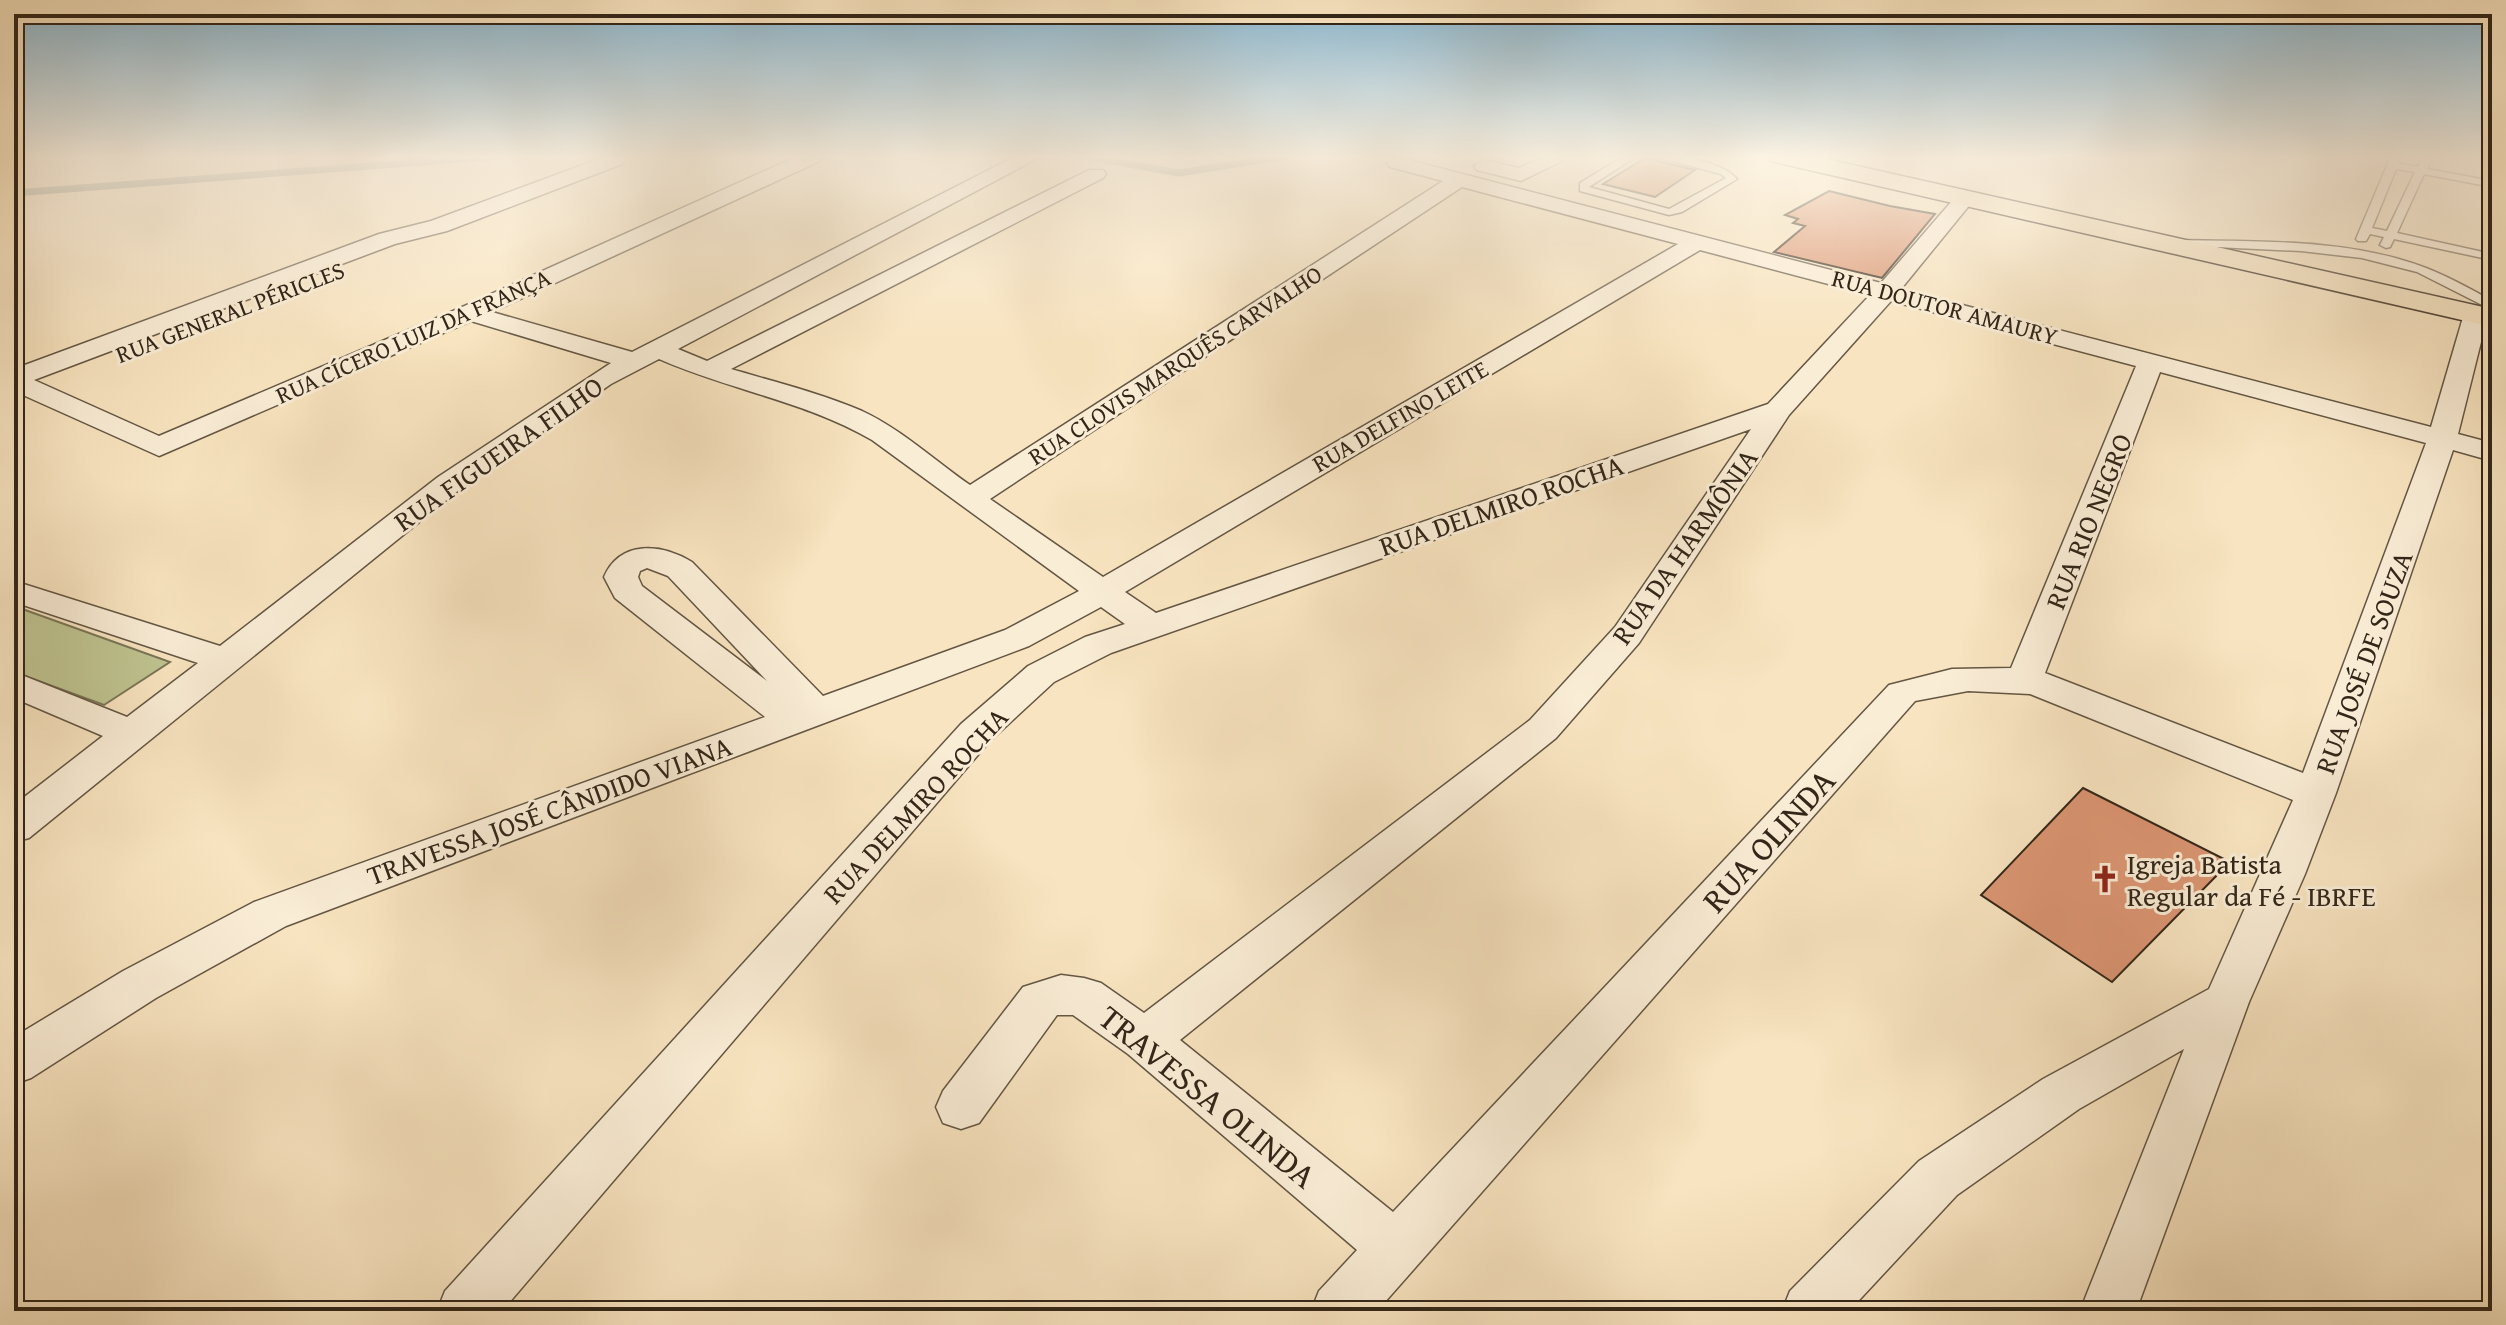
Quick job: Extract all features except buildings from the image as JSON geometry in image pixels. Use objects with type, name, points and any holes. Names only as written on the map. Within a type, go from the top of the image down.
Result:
[{"type":"main road","points":[[2053,218],[2161,242],[2278,257],[2421,302],[2487,313]]},
{"type":"street","name":"RUA GENERAL PÉRICLES","points":[[18,385],[435,235],[440,230],[439,226],[461,218]]},
{"type":"street","name":"RUA CÍCERO LUIZ DA FRANÇA","points":[[18,385],[159,447],[469,313],[679,218]]},
{"type":"street","name":"RUA FIGUEIRA FILHO","points":[[14,827],[449,483],[530,426],[644,355],[911,218]]},
{"type":"street","points":[[708,371],[1010,218]]},
{"type":"street","name":"RUA CLOVIS MARQUÊS CARVALHO","points":[[970,499],[1371,218]]},
{"type":"street","name":"RUA DOUTOR AMAURY","points":[[1626,218],[1699,241],[2492,452]]},
{"type":"street","name":"RUA DA HARMÔNIA","points":[[1145,1040],[1543,729],[1627,635],[1778,410],[1887,291],[1948,218]]},
{"type":"street","name":"RUA DELFINO LEITE","points":[[1101,592],[1699,241]]},
{"type":"street","points":[[469,313],[708,371],[811,401],[854,418],[882,434],[1151,626]]},
{"type":"street","name":"RUA JOSÉ DE SOUZA","points":[[2108,1311],[2226,1002],[2284,874],[2316,793],[2487,313]]},
{"type":"street","name":"RUA RIO NEGRO","points":[[2024,681],[2151,362]]},
{"type":"street","name":"RUA DELMIRO ROCHA","points":[[465,1311],[975,733],[1041,674],[1098,645],[1151,626],[1778,410]]},
{"type":"street","points":[[651,557],[665,559],[680,569],[806,716],[627,591],[621,577],[626,565],[639,558],[651,557]]},
{"type":"street","points":[[14,591],[223,659]]},
{"type":"street","name":"TRAVESSA JOSÉ CÂNDIDO VIANA","points":[[14,1063],[74,1022],[197,950],[270,914],[1017,638],[1101,592]]},
{"type":"street","name":"RUA OLINDA","points":[[1357,1305],[1395,1247],[1902,693],[1930,683],[1995,677],[2037,683],[2316,793]]},
{"type":"street","points":[[14,684],[130,733]]},
{"type":"street","name":"TRAVESSA OLINDA","points":[[961,1107],[1040,1001],[1061,994],[1084,997],[1145,1040],[1395,1247]]},
{"type":"street","points":[[1810,1311],[1938,1178],[2061,1094],[2226,1002]]},
{"type":"lane","points":[[2355,254],[2370,218]]},
{"type":"lane","points":[[2381,259],[2398,218]]},
{"type":"lane","points":[[2366,228],[2492,254]]},
{"type":"lane","points":[[2278,257],[2355,254],[2381,259],[2433,276],[2487,313]]},
{"type":"lane","points":[[2421,302],[2433,276]]},
{"type":"green space","points":[[14,606],[170,662],[104,705],[14,672]]},
{"type":"place","name":"Igreja Batista Regular da Fé - IBRFE","points":[[2105,879]]}]
